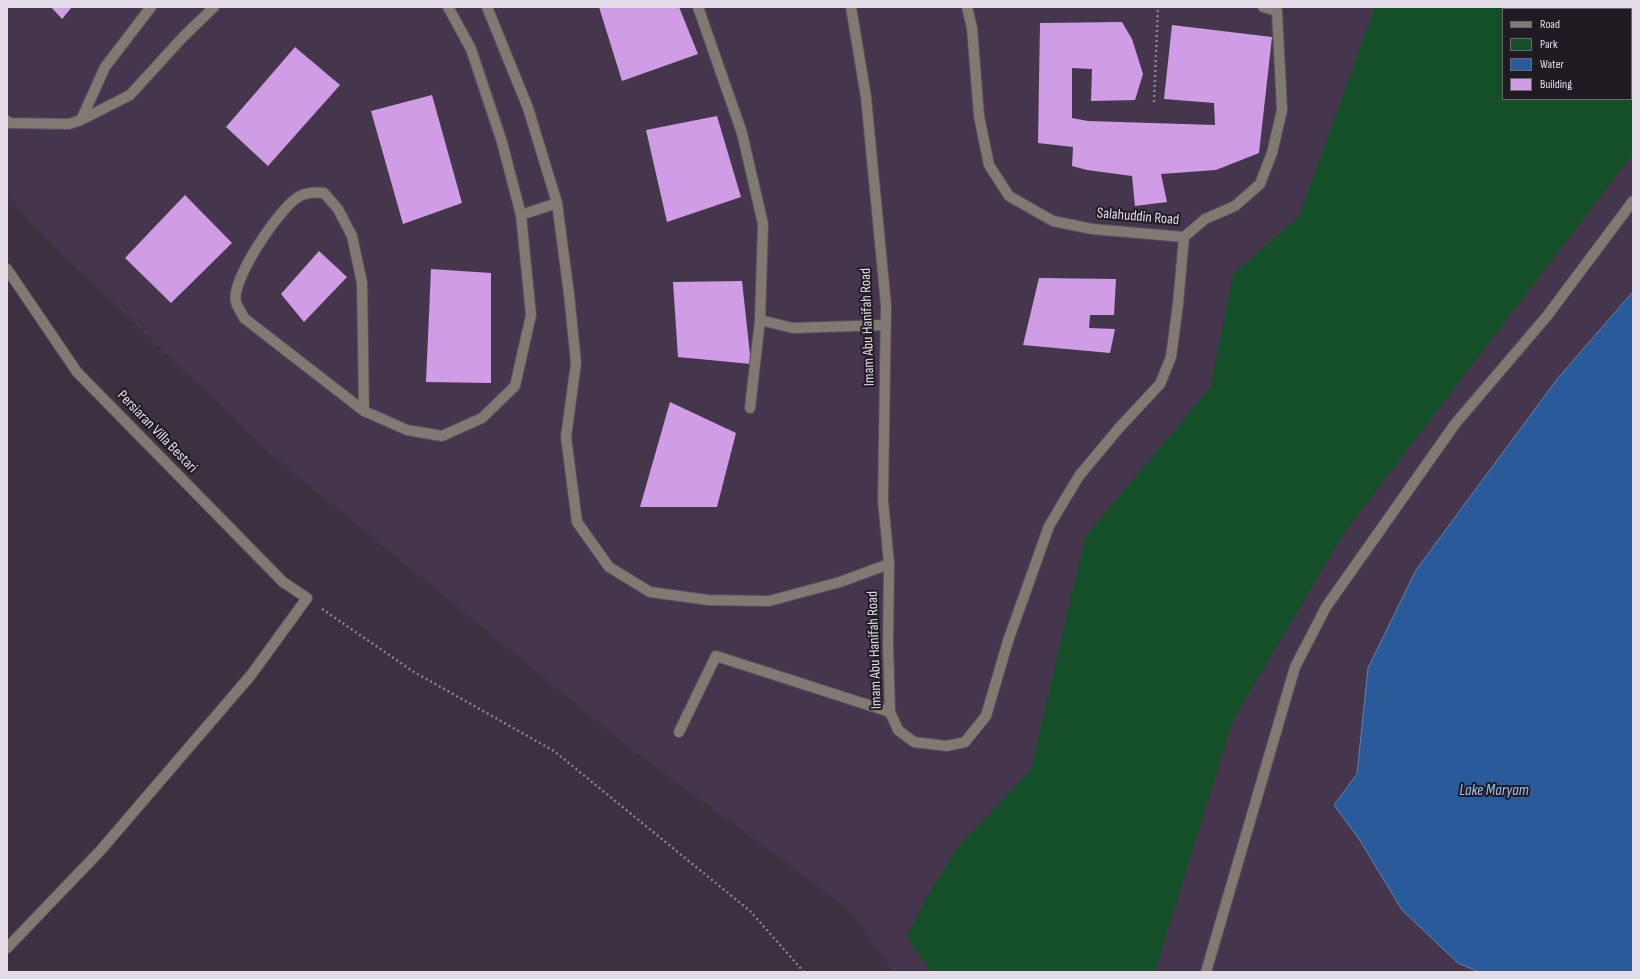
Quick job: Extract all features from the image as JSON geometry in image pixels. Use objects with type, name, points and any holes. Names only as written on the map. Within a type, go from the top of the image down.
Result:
[{"type":"street","points":[[81,120],[105,67],[151,7]]},
{"type":"street","points":[[7,121],[10,123],[69,124],[81,120],[130,95],[183,37],[214,7]]},
{"type":"street","points":[[364,412],[362,283],[352,236],[338,209],[324,193],[313,192],[300,196],[288,205],[274,221],[243,270],[237,287],[235,301],[244,318],[364,412],[406,430],[442,436],[482,418],[515,386],[531,315],[521,215],[502,142],[472,49],[448,7]]},
{"type":"street","points":[[487,7],[528,108],[557,203],[576,363],[566,437],[577,522],[609,567],[650,592],[708,600],[769,601],[840,582],[889,564]]},
{"type":"street","points":[[698,7],[742,133],[763,224],[760,320],[750,408]]},
{"type":"street","name":"Imam Abu Hanifah Road","points":[[852,7],[866,97],[886,325],[883,500],[889,564],[888,645],[890,712],[898,730],[914,742],[947,746],[965,742],[986,716],[1008,641],[1049,526],[1079,476],[1119,428],[1160,384],[1171,357],[1178,304],[1184,237]]},
{"type":"street","name":"Salahuddin Road","points":[[967,7],[972,28],[979,116],[989,165],[1009,196],[1053,221],[1092,229],[1184,237],[1205,219],[1235,206],[1260,184],[1272,153],[1282,110],[1279,35],[1277,11],[1263,7]]},
{"type":"street","points":[[1206,972],[1295,667],[1326,607],[1455,424],[1547,316],[1633,201]]},
{"type":"street","points":[[521,215],[557,203]]},
{"type":"street","name":"Persiaran Villa Bestari","points":[[7,269],[77,372],[283,582],[307,598]]},
{"type":"street","points":[[760,320],[793,328],[886,325]]},
{"type":"street","points":[[7,948],[100,851],[251,675],[307,598]]},
{"type":"street","points":[[679,732],[716,656],[890,712]]},
{"type":"path","points":[[1154,102],[1158,7]]},
{"type":"path","points":[[307,598],[414,672],[554,751],[750,911],[804,972]]},
{"type":"shaded area","points":[[7,7],[1633,7],[1633,972],[894,972],[848,909],[621,741],[273,456],[31,224],[7,193]]},
{"type":"green space","points":[[1375,7],[1633,7],[1633,154],[1344,533],[1233,720],[1155,972],[931,972],[907,937],[928,895],[958,847],[1031,769],[1085,537],[1210,388],[1233,275],[1299,216]]},
{"type":"water","name":"Lake Maryam","points":[[1633,292],[1633,972],[1479,972],[1458,963],[1402,910],[1359,839],[1334,805],[1357,774],[1368,668],[1416,570],[1558,378]]},
{"type":"building","points":[[51,7],[72,7],[62,19]]},
{"type":"building","points":[[599,7],[679,7],[698,54],[622,81]]},
{"type":"building","points":[[1122,22],[1132,39],[1143,74],[1135,100],[1091,101],[1092,69],[1072,68],[1072,118],[1088,121],[1215,125],[1214,103],[1164,99],[1172,25],[1272,37],[1259,153],[1216,170],[1161,174],[1167,202],[1135,206],[1132,176],[1087,170],[1072,166],[1073,147],[1038,143],[1040,23]]},
{"type":"building","points":[[295,47],[340,85],[268,166],[226,127]]},
{"type":"building","points":[[432,95],[462,203],[403,224],[371,111]]},
{"type":"building","points":[[717,116],[741,197],[667,222],[646,130]]},
{"type":"building","points":[[185,195],[232,243],[171,303],[125,258]]},
{"type":"building","points":[[319,251],[347,277],[304,322],[281,294]]},
{"type":"building","points":[[431,269],[491,273],[491,383],[426,382]]},
{"type":"building","points":[[1039,278],[1116,279],[1114,315],[1090,315],[1089,328],[1115,329],[1110,353],[1023,345]]},
{"type":"building","points":[[742,281],[751,364],[678,357],[673,282]]},
{"type":"building","points":[[670,402],[736,433],[717,507],[640,507]]}]
